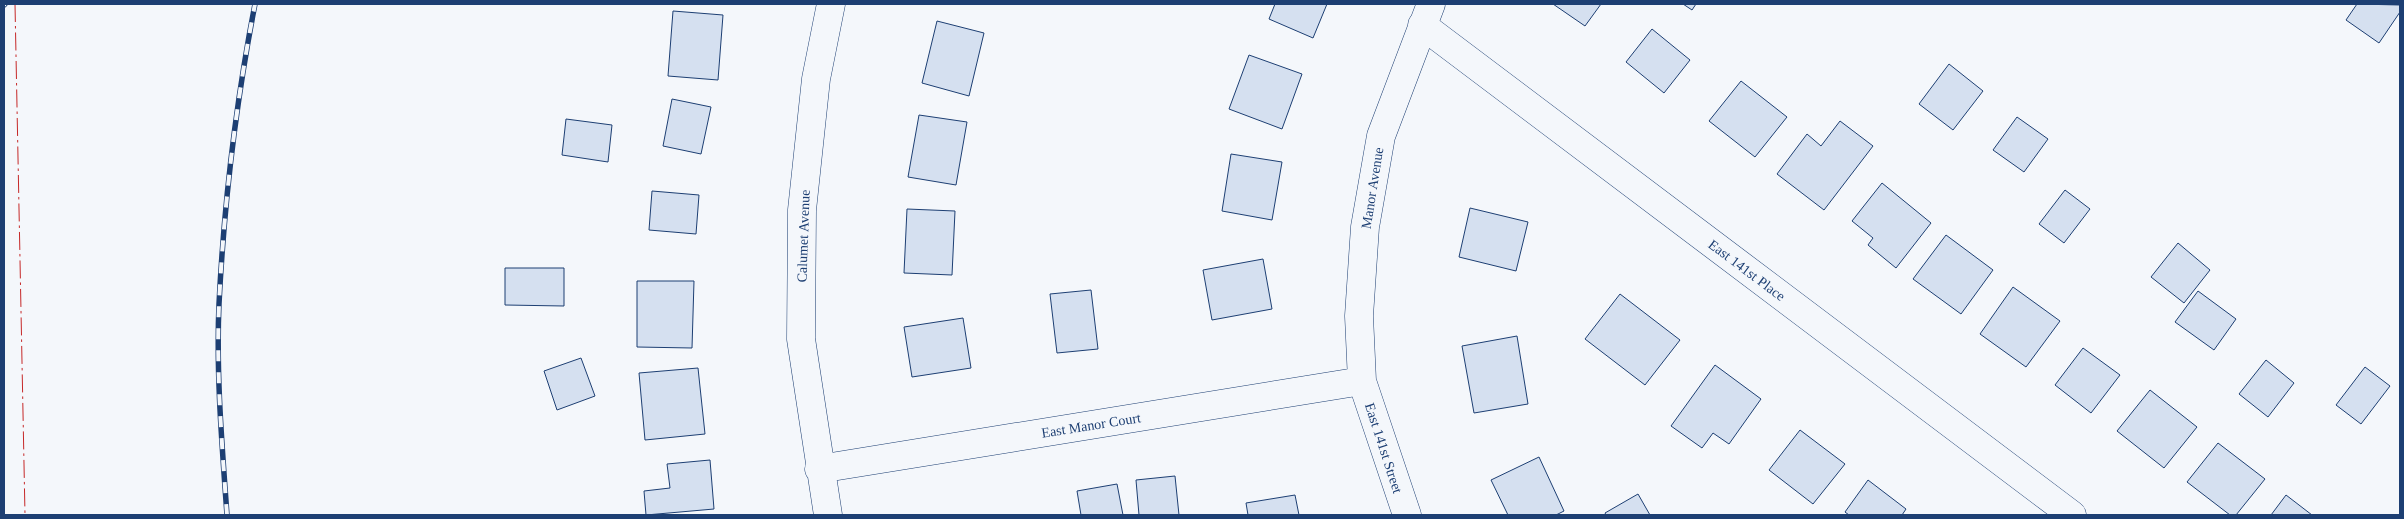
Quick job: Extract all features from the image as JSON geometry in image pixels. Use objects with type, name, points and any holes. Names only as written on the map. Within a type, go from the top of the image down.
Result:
[{"type":"street","name":"Calumet Avenue","points":[[828,515],[819,469],[801,339],[802,210],[816,79],[831,4]]},
{"type":"street","name":"Manor Avenue","points":[[1362,381],[1359,316],[1365,227],[1380,136],[1427,15]]},
{"type":"street","name":"East 141st Place","points":[[1427,15],[2072,515]]},
{"type":"street","name":"East Manor Court","points":[[819,469],[1362,381]]},
{"type":"street","name":"East 141st Street","points":[[1362,381],[1407,515]]},
{"type":"building","points":[[1275,4],[1327,4],[1313,38],[1269,19]]},
{"type":"building","points":[[1553,4],[1601,4],[1585,26]]},
{"type":"building","points":[[1683,4],[1696,4],[1692,10]]},
{"type":"building","points":[[2357,4],[2400,5],[2400,12],[2379,43],[2346,20]]},
{"type":"building","points":[[673,11],[723,15],[718,80],[668,76]]},
{"type":"building","points":[[937,21],[984,33],[969,96],[922,83]]},
{"type":"building","points":[[1652,29],[1690,60],[1664,93],[1626,62]]},
{"type":"building","points":[[1249,55],[1302,74],[1282,129],[1229,109]]},
{"type":"building","points":[[1949,64],[1983,91],[1953,130],[1919,104]]},
{"type":"building","points":[[1741,81],[1787,117],[1755,157],[1709,121]]},
{"type":"building","points":[[672,99],[711,107],[701,154],[663,146]]},
{"type":"building","points":[[919,115],[967,122],[956,185],[908,177]]},
{"type":"building","points":[[2017,117],[2048,139],[2024,172],[1993,150]]},
{"type":"building","points":[[566,119],[612,125],[608,162],[562,155]]},
{"type":"building","points":[[1840,121],[1873,146],[1824,210],[1777,174],[1807,134],[1821,146]]},
{"type":"building","points":[[1231,154],[1282,162],[1272,220],[1222,211]]},
{"type":"building","points":[[1882,183],[1931,223],[1896,268],[1868,245],[1873,238],[1852,221]]},
{"type":"building","points":[[2065,190],[2090,209],[2064,243],[2039,224]]},
{"type":"building","points":[[652,191],[699,195],[696,234],[649,230]]},
{"type":"building","points":[[1470,208],[1528,222],[1516,271],[1459,257]]},
{"type":"building","points":[[907,209],[955,211],[952,275],[904,273]]},
{"type":"building","points":[[1946,235],[1993,270],[1961,314],[1913,279]]},
{"type":"building","points":[[2178,243],[2210,270],[2184,303],[2151,277]]},
{"type":"building","points":[[1263,259],[1272,309],[1212,320],[1203,270]]},
{"type":"building","points":[[505,268],[564,268],[564,306],[505,305]]},
{"type":"building","points":[[637,281],[694,281],[692,348],[637,347]]},
{"type":"building","points":[[2013,287],[2060,321],[2026,367],[1980,334]]},
{"type":"building","points":[[1091,290],[1098,349],[1057,353],[1050,294]]},
{"type":"building","points":[[2198,291],[2236,319],[2214,350],[2175,322]]},
{"type":"building","points":[[1620,294],[1680,340],[1645,385],[1585,339]]},
{"type":"building","points":[[963,318],[971,368],[912,377],[904,327]]},
{"type":"building","points":[[1517,336],[1528,404],[1474,413],[1462,346]]},
{"type":"building","points":[[2083,348],[2120,375],[2091,413],[2055,385]]},
{"type":"building","points":[[581,358],[595,396],[557,410],[544,371]]},
{"type":"building","points":[[2266,360],[2294,383],[2268,417],[2239,394]]},
{"type":"building","points":[[1715,365],[1761,399],[1729,444],[1713,433],[1702,448],[1671,426]]},
{"type":"building","points":[[2365,367],[2390,386],[2361,424],[2336,405]]},
{"type":"building","points":[[698,368],[705,434],[645,440],[639,373]]},
{"type":"building","points":[[2150,390],[2197,427],[2164,468],[2117,431]]},
{"type":"building","points":[[1800,430],[1845,464],[1813,504],[1769,470]]},
{"type":"building","points":[[2218,443],[2265,479],[2236,515],[2230,515],[2187,482]]},
{"type":"building","points":[[1539,457],[1564,511],[1556,515],[1508,515],[1491,480]]},
{"type":"building","points":[[710,460],[714,509],[646,515],[644,491],[670,488],[667,464]]},
{"type":"building","points":[[1175,476],[1179,515],[1139,515],[1136,480]]},
{"type":"building","points":[[1868,480],[1906,509],[1902,515],[1849,515],[1845,512]]},
{"type":"building","points":[[1117,484],[1123,515],[1081,515],[1077,491]]},
{"type":"building","points":[[1638,494],[1650,515],[1606,515],[1605,513]]},
{"type":"building","points":[[1295,495],[1299,515],[1248,515],[1246,503]]},
{"type":"building","points":[[2286,495],[2312,515],[2271,515]]},
{"type":"railway","points":[[227,515],[221,436],[219,304],[224,228],[232,153],[242,78],[255,4]]},
{"type":"power","points":[[15,4],[25,515]]}]
